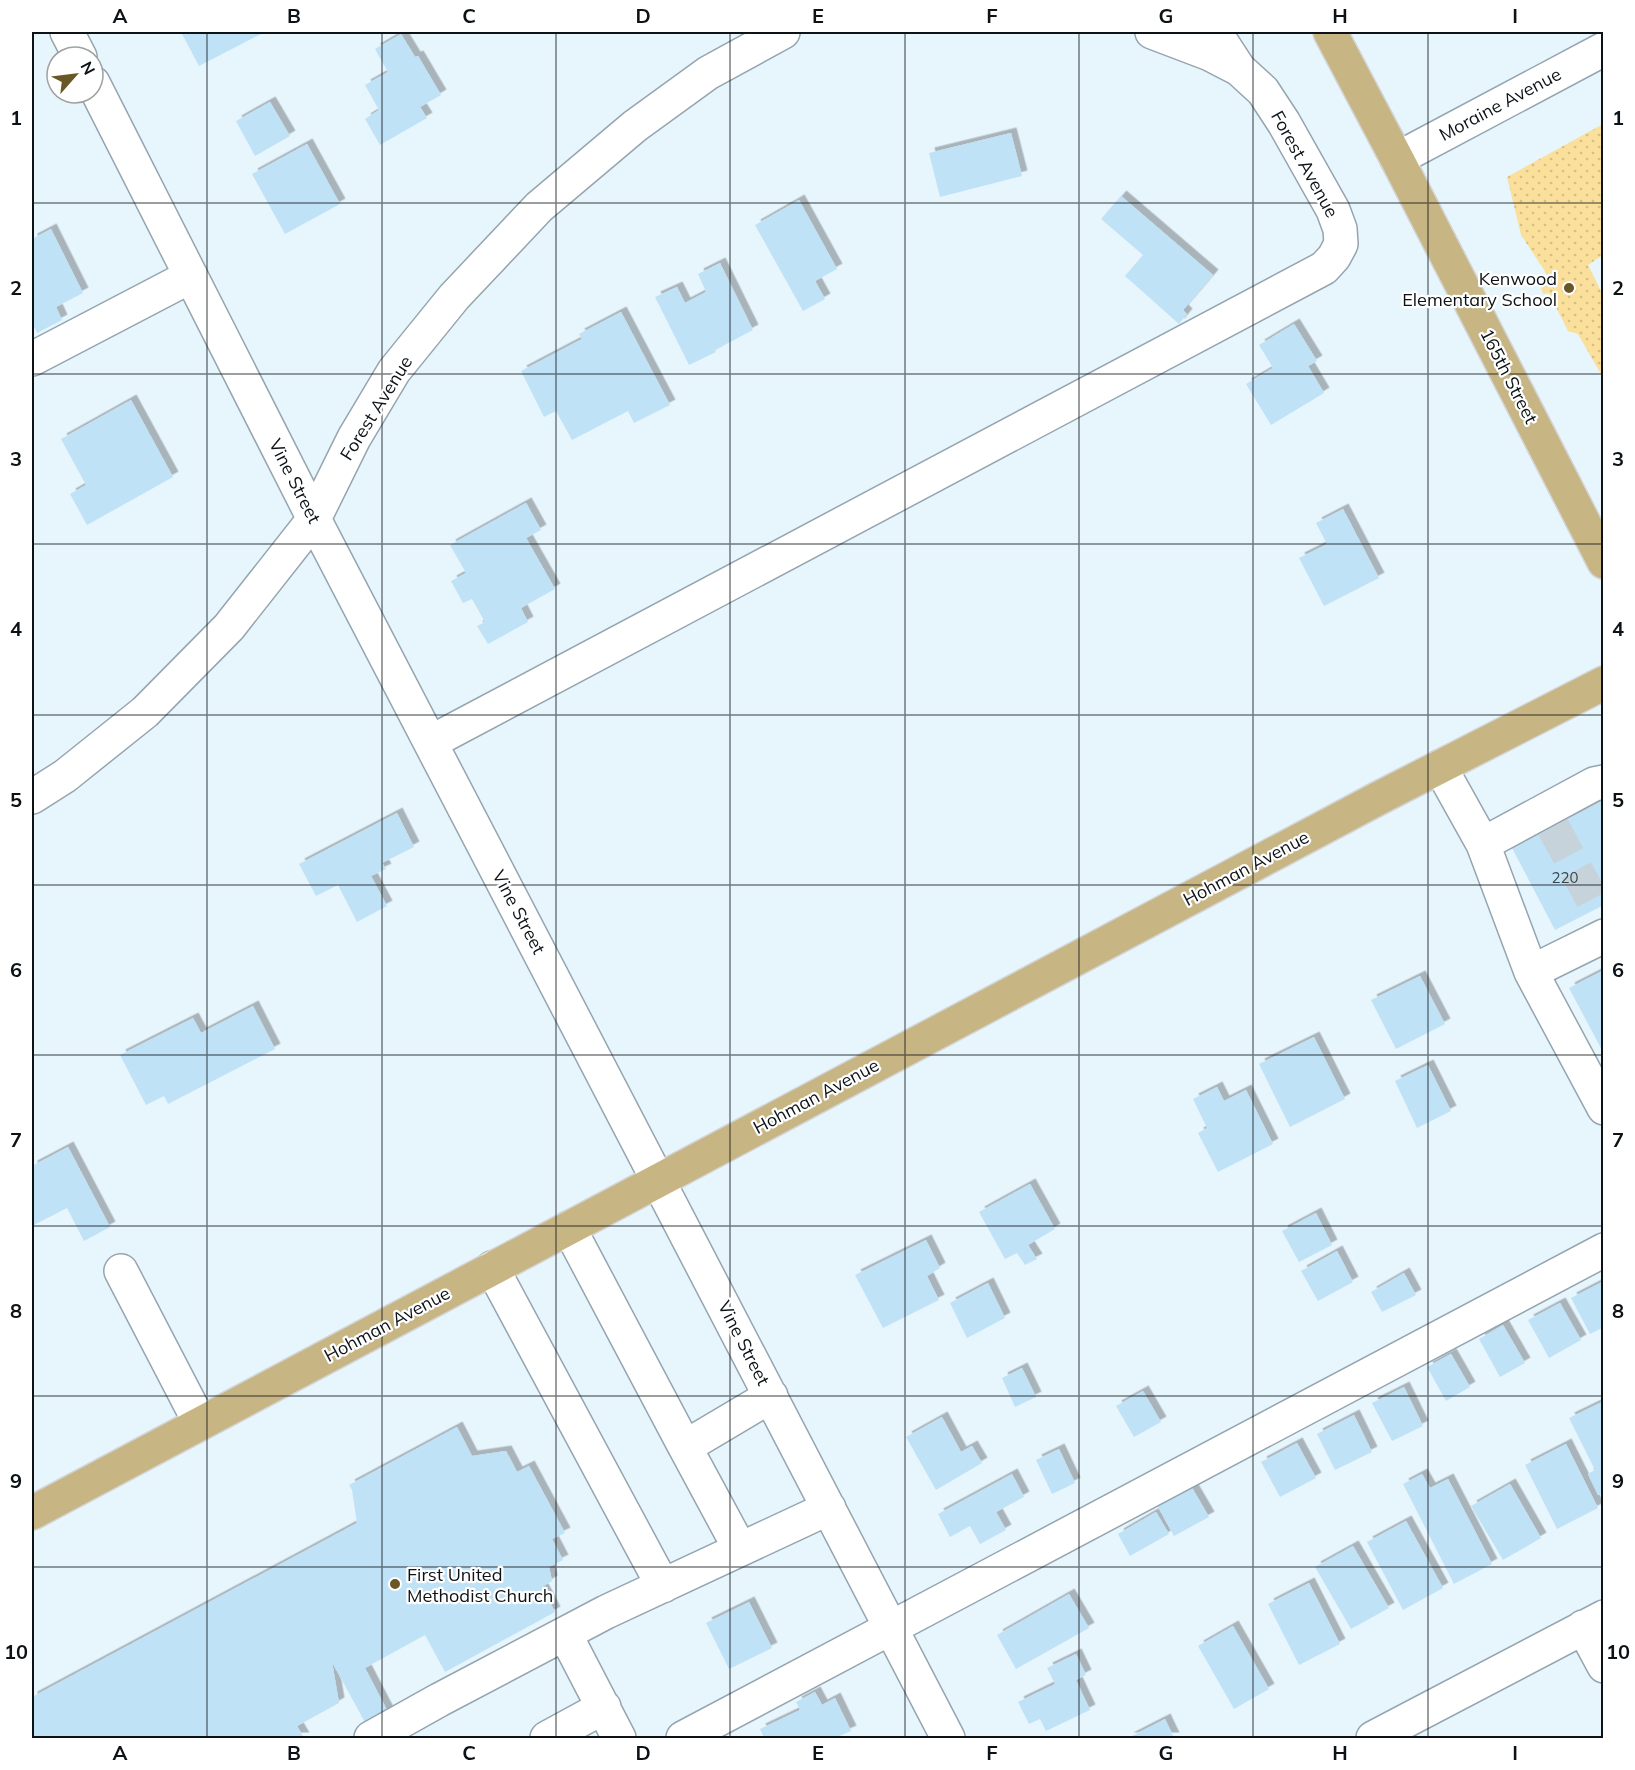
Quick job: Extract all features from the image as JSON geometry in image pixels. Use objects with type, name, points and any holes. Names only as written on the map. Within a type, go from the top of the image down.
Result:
[{"type":"main road","name":"165th Street","points":[[1330,32],[1604,562]]},
{"type":"main road","name":"Hohman Avenue","points":[[32,1513],[1440,767],[1604,683]]},
{"type":"street","name":"Forest Avenue","points":[[32,797],[65,776],[145,712],[229,627],[314,519],[354,438],[394,371],[454,297],[539,207],[635,126],[708,73],[783,32]]},
{"type":"street","name":"Forest Avenue","points":[[1152,32],[1210,54],[1239,69]]},
{"type":"street","name":"Forest Avenue","points":[[431,742],[1324,268],[1335,257],[1341,244],[1340,229],[1333,210],[1284,123],[1263,91],[1239,69],[1215,32]]},
{"type":"street","name":"Moraine Avenue","points":[[1397,159],[1604,49]]},
{"type":"street","name":"Vine Street","points":[[104,105],[314,519],[948,1738]]},
{"type":"street","points":[[32,359],[191,276]]},
{"type":"street","points":[[1440,767],[1483,844],[1531,972],[1604,1108]]},
{"type":"street","points":[[1483,844],[1548,819],[1594,784],[1604,782]]},
{"type":"street","points":[[1531,972],[1601,921]]},
{"type":"street","points":[[569,1228],[741,1549]]},
{"type":"street","points":[[683,1738],[1604,1250]]},
{"type":"street","points":[[492,1268],[663,1586]]},
{"type":"street","points":[[121,1271],[200,1423]]},
{"type":"street","points":[[685,1447],[771,1396]]},
{"type":"street","points":[[371,1738],[606,1612],[829,1508]]},
{"type":"street","points":[[1373,1738],[1593,1622],[1604,1666]]},
{"type":"street","points":[[565,1634],[619,1738]]},
{"type":"street","points":[[547,1738],[604,1707]]},
{"type":"shaded area","name":"Kenwood Elementary School","points":[[1603,124],[1603,255],[1588,265],[1603,295],[1602,376],[1578,334],[1568,331],[1549,293],[1543,294],[1540,284],[1550,279],[1521,235],[1507,177]]},
{"type":"building","points":[[181,32],[260,32],[261,34],[199,66]]},
{"type":"building","points":[[401,34],[415,57],[418,56],[441,95],[420,107],[427,118],[380,145],[365,119],[379,110],[365,85],[388,72],[375,49]]},
{"type":"building","points":[[270,102],[290,136],[255,156],[236,121]]},
{"type":"building","points":[[1011,133],[1022,176],[940,197],[929,153]]},
{"type":"building","points":[[307,144],[340,204],[285,234],[252,174]]},
{"type":"building","points":[[1121,196],[1213,275],[1183,310],[1187,314],[1179,324],[1125,276],[1143,255],[1101,219]]},
{"type":"building","points":[[799,200],[837,269],[815,281],[825,299],[803,311],[755,225]]},
{"type":"building","points":[[51,229],[83,293],[56,307],[62,320],[37,333],[32,322],[32,239]]},
{"type":"building","points":[[720,263],[753,330],[689,365],[655,297],[677,287],[685,303],[706,292],[698,274]]},
{"type":"building","points":[[621,312],[670,405],[634,423],[628,411],[572,440],[556,411],[544,417],[521,371],[582,339],[579,334]]},
{"type":"building","points":[[1294,324],[1317,361],[1308,366],[1324,393],[1271,425],[1246,384],[1273,368],[1259,345]]},
{"type":"building","points":[[131,400],[173,477],[87,525],[70,494],[86,485],[61,439]]},
{"type":"building","points":[[526,503],[541,530],[526,538],[555,589],[521,608],[528,622],[488,644],[477,626],[485,622],[472,599],[463,603],[451,581],[466,573],[450,545]]},
{"type":"building","points":[[1343,509],[1379,578],[1324,606],[1299,558],[1327,544],[1316,523]]},
{"type":"building","points":[[1604,800],[1604,905],[1555,930],[1512,848]]},
{"type":"building","points":[[397,813],[414,847],[382,863],[386,869],[371,876],[387,906],[357,922],[338,885],[316,896],[299,864]]},
{"type":"building","points":[[1604,970],[1604,1054],[1569,988]]},
{"type":"building","points":[[1420,976],[1445,1024],[1396,1049],[1371,1000]]},
{"type":"building","points":[[253,1006],[275,1049],[168,1104],[164,1096],[146,1105],[120,1055],[193,1018],[201,1033]]},
{"type":"building","points":[[1314,1037],[1345,1099],[1290,1127],[1259,1064]]},
{"type":"building","points":[[1428,1065],[1451,1111],[1417,1128],[1395,1081]]},
{"type":"building","points":[[1217,1087],[1224,1101],[1246,1090],[1273,1144],[1218,1172],[1198,1133],[1207,1128],[1193,1099]]},
{"type":"building","points":[[68,1147],[110,1227],[84,1241],[67,1208],[32,1226],[32,1166]]},
{"type":"building","points":[[1030,1184],[1055,1229],[1028,1245],[1037,1259],[1025,1265],[1017,1253],[1005,1259],[979,1212]]},
{"type":"building","points":[[1316,1213],[1332,1245],[1299,1262],[1282,1231]]},
{"type":"building","points":[[926,1240],[940,1268],[927,1276],[939,1300],[883,1328],[855,1275]]},
{"type":"building","points":[[1337,1251],[1353,1282],[1318,1301],[1301,1271]]},
{"type":"building","points":[[1404,1273],[1416,1295],[1382,1312],[1371,1292]]},
{"type":"building","points":[[1604,1281],[1604,1327],[1590,1334],[1571,1298]]},
{"type":"building","points":[[988,1283],[1005,1318],[967,1338],[950,1303]]},
{"type":"building","points":[[1560,1303],[1581,1340],[1549,1358],[1528,1320]]},
{"type":"building","points":[[1503,1325],[1525,1363],[1500,1377],[1479,1339]]},
{"type":"building","points":[[1451,1354],[1470,1387],[1446,1401],[1427,1367]]},
{"type":"building","points":[[1022,1368],[1036,1397],[1015,1407],[1002,1378]]},
{"type":"building","points":[[1404,1387],[1423,1426],[1392,1441],[1372,1403]]},
{"type":"building","points":[[1143,1391],[1161,1422],[1134,1437],[1116,1406]]},
{"type":"building","points":[[1604,1401],[1604,1492],[1598,1495],[1588,1474],[1595,1470],[1569,1418]]},
{"type":"building","points":[[1354,1415],[1372,1452],[1335,1470],[1317,1434]]},
{"type":"building","points":[[942,1417],[961,1452],[972,1446],[982,1463],[936,1490],[906,1437]]},
{"type":"building","name":"First United Methodist Church","points":[[457,1427],[472,1456],[506,1451],[517,1472],[529,1466],[565,1533],[552,1539],[563,1560],[549,1567],[552,1581],[542,1587],[555,1612],[445,1672],[425,1635],[365,1668],[389,1714],[367,1726],[332,1662],[339,1703],[297,1726],[304,1738],[32,1738],[32,1697],[357,1523],[352,1490],[349,1485]]},
{"type":"building","points":[[1297,1443],[1316,1478],[1280,1497],[1261,1462]]},
{"type":"building","points":[[1566,1444],[1598,1508],[1557,1529],[1525,1465]]},
{"type":"building","points":[[1059,1449],[1075,1483],[1052,1494],[1036,1460]]},
{"type":"building","points":[[1012,1474],[1024,1497],[996,1512],[1006,1530],[980,1544],[970,1526],[950,1537],[938,1514]]},
{"type":"building","points":[[1422,1474],[1430,1488],[1448,1479],[1492,1564],[1454,1584],[1403,1484]]},
{"type":"building","points":[[1510,1484],[1541,1538],[1503,1560],[1471,1506]]},
{"type":"building","points":[[1191,1486],[1209,1517],[1174,1536],[1157,1505]]},
{"type":"building","points":[[1156,1512],[1169,1534],[1130,1556],[1118,1534]]},
{"type":"building","points":[[1406,1521],[1443,1588],[1403,1610],[1367,1542]]},
{"type":"building","points":[[1353,1546],[1389,1608],[1351,1629],[1315,1567]]},
{"type":"building","points":[[1309,1583],[1340,1644],[1299,1665],[1268,1604]]},
{"type":"building","points":[[1069,1594],[1089,1628],[1016,1669],[997,1635]]},
{"type":"building","points":[[749,1602],[772,1648],[729,1669],[706,1623]]},
{"type":"building","points":[[1233,1626],[1269,1689],[1234,1709],[1198,1646]]},
{"type":"building","points":[[1076,1654],[1086,1675],[1076,1680],[1090,1710],[1046,1731],[1040,1719],[1029,1724],[1018,1702],[1055,1684],[1047,1668]]},
{"type":"building","points":[[815,1692],[822,1705],[835,1698],[851,1731],[835,1738],[764,1738],[760,1729],[800,1710],[796,1702]]},
{"type":"building","points":[[1165,1719],[1174,1738],[1128,1738]]},
{"type":"tunnel","points":[[1553,827],[1597,908]]},
{"type":"place","name":"Kenwood Elementary School","points":[[1569,288]]},
{"type":"place","name":"First United Methodist Church","points":[[395,1584]]}]
